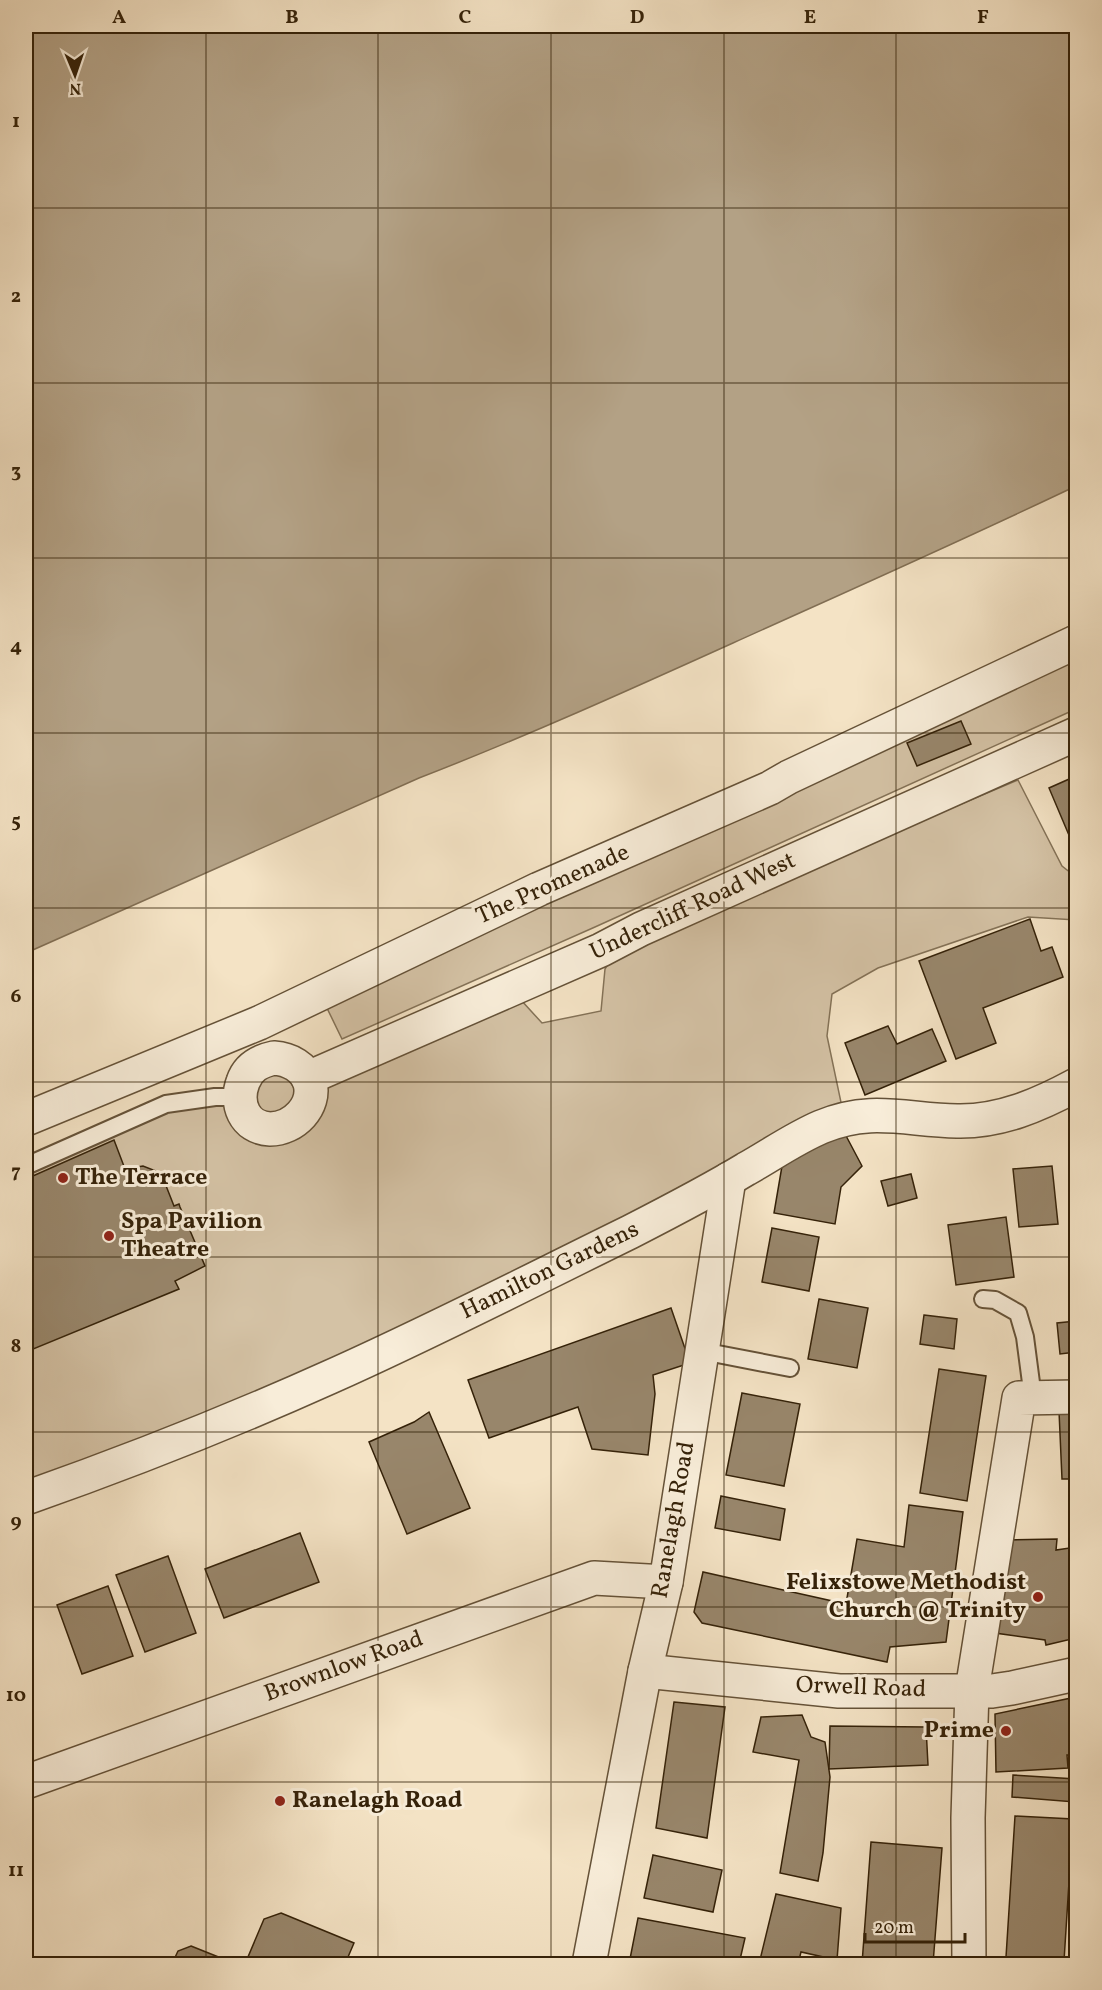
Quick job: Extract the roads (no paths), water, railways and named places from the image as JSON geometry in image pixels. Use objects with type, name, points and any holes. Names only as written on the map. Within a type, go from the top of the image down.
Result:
[{"type":"street","name":"The Promenade","points":[[26,1119],[259,1023],[539,890],[770,788],[1077,642]]},
{"type":"street","name":"Undercliff Road West","points":[[308,1078],[601,950],[704,900],[1077,734]]},
{"type":"street","points":[[286,1059],[300,1068],[308,1078],[312,1089],[308,1103],[302,1114],[283,1126],[271,1129],[254,1123],[240,1106],[239,1097],[244,1080],[250,1069],[262,1060],[286,1059]]},
{"type":"street","name":"Hamilton Gardens","points":[[26,1498],[146,1454],[330,1378],[658,1218],[818,1128],[852,1117],[881,1114],[956,1121],[990,1119],[1029,1108],[1077,1084]]},
{"type":"street","name":"Ranelagh Road","points":[[589,1965],[645,1671],[666,1582],[729,1179]]},
{"type":"street","points":[[969,1965],[968,1818],[972,1690],[1019,1398],[1077,1396]]},
{"type":"street","name":"Brownlow Road","points":[[26,1782],[594,1578],[666,1582]]},
{"type":"street","name":"Orwell Road","points":[[645,1671],[839,1691],[1012,1688],[1077,1674]]},
{"type":"lane","points":[[26,1166],[166,1104],[215,1097],[239,1097]]},
{"type":"lane","points":[[983,1299],[996,1300],[1018,1313],[1024,1330],[1033,1398]]},
{"type":"lane","points":[[702,1351],[790,1368]]},
{"type":"place","name":"The Terrace","points":[[63,1178]]},
{"type":"place","name":"Spa Pavilion Theatre","points":[[109,1236]]},
{"type":"place","name":"Felixstowe Methodist Church @ Trinity","points":[[1038,1597]]},
{"type":"place","name":"Prime","points":[[1006,1731]]},
{"type":"place","name":"Ranelagh Road","points":[[280,1801]]}]
